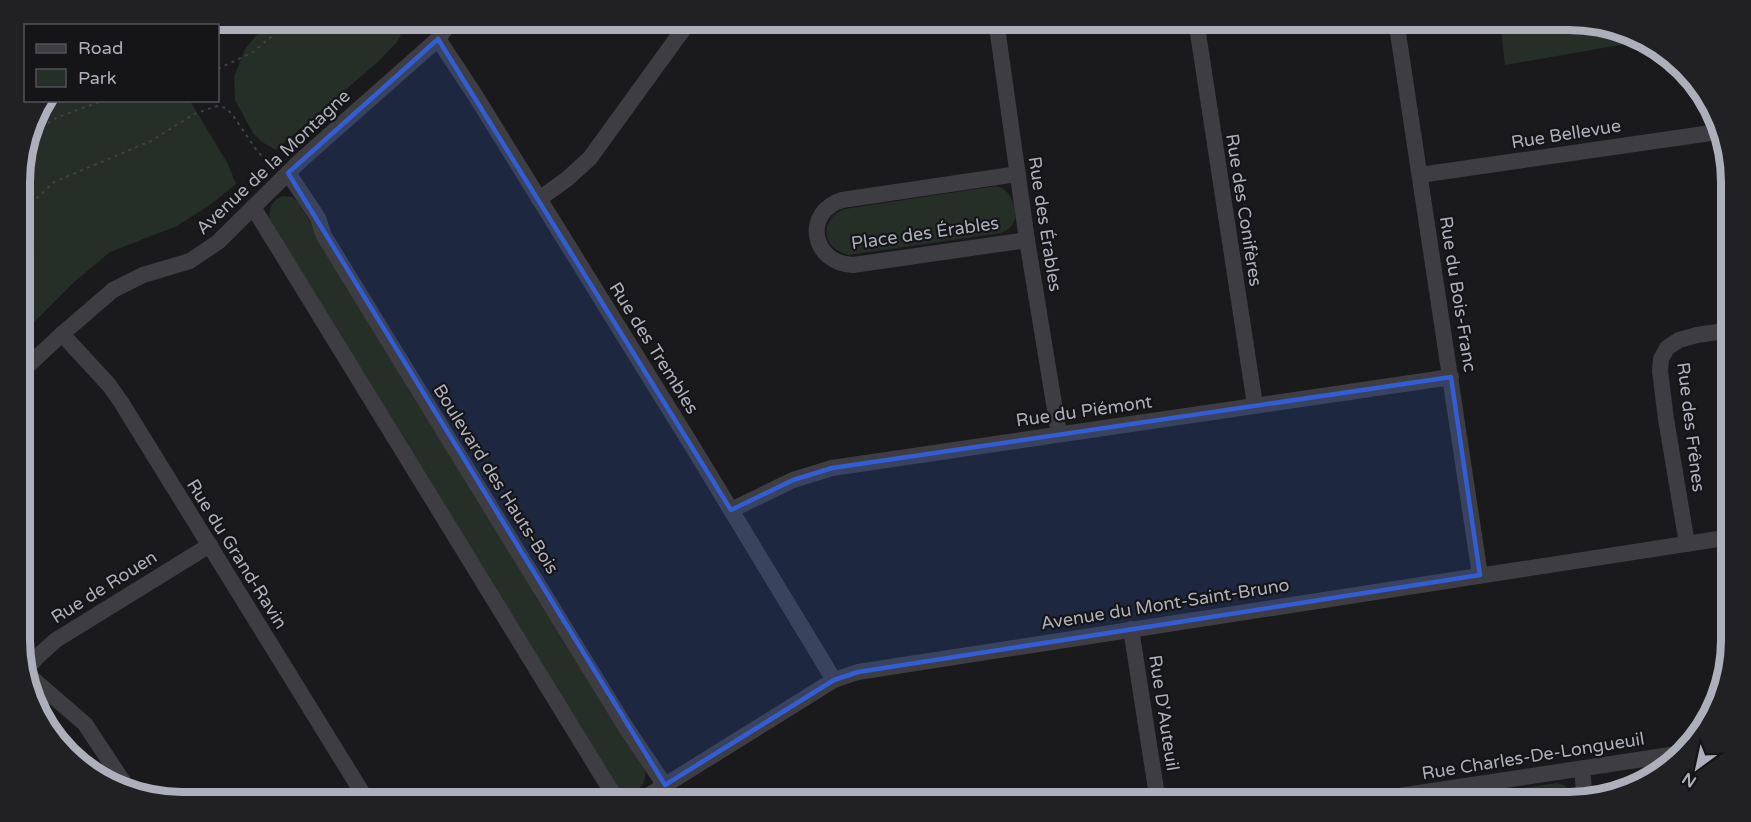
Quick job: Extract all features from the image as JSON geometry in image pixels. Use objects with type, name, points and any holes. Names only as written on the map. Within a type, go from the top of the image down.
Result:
[{"type":"street","name":"Avenue de la Montagne","points":[[30,364],[113,290],[126,282],[190,261],[218,242],[288,173],[438,39],[445,30]]},
{"type":"street","points":[[539,199],[567,179],[598,148],[683,30]]},
{"type":"street","name":"Rue des Érables","points":[[997,30],[1027,240],[1059,434]]},
{"type":"street","name":"Rue des Conifères","points":[[1199,30],[1255,405]]},
{"type":"street","name":"Rue du Bois-Franc","points":[[1398,30],[1480,575]]},
{"type":"street","name":"Rue des Trembles","points":[[438,39],[448,51],[834,680]]},
{"type":"street","name":"Rue Bellevue","points":[[1420,175],[1712,133]]},
{"type":"street","name":"Boulevard des Hauts-Bois","points":[[288,173],[318,218],[324,236],[619,717],[670,792]]},
{"type":"street","name":"Place des Érables","points":[[1018,174],[831,203],[822,212],[818,233],[821,247],[827,256],[836,262],[847,264],[1027,240]]},
{"type":"street","points":[[253,207],[612,792]]},
{"type":"street","name":"Rue des Frênes","points":[[1687,544],[1666,419],[1660,371],[1661,360],[1667,348],[1679,340],[1721,331]]},
{"type":"street","name":"Rue du Grand-Ravin","points":[[62,334],[121,402],[362,792]]},
{"type":"street","name":"Rue du Piémont","points":[[731,510],[771,489],[813,473],[870,462],[1451,377]]},
{"type":"street","name":"Avenue du Mont-Saint-Bruno","points":[[654,792],[834,680],[851,674],[890,665],[1721,539]]},
{"type":"street","name":"Rue de Rouen","points":[[32,663],[56,640],[210,545]]},
{"type":"street","name":"Rue D'Auteuil","points":[[1131,629],[1156,792]]},
{"type":"street","points":[[36,681],[85,724],[121,779]]},
{"type":"street","name":"Rue Charles-De-Longueuil","points":[[1427,792],[1667,756]]},
{"type":"street","points":[[1582,769],[1584,791]]},
{"type":"path","points":[[219,69],[253,52],[279,30]]},
{"type":"path","points":[[40,128],[56,118],[99,102]]},
{"type":"path","points":[[212,102],[215,107]]},
{"type":"path","points":[[30,205],[54,182],[151,141],[194,114],[215,107],[226,108],[232,114],[265,160]]},
{"type":"highlighted area","points":[[438,39],[731,510],[793,480],[832,468],[1451,377],[1480,575],[858,672],[834,680],[665,785],[288,173]]},
{"type":"green space","points":[[261,30],[395,30],[401,35],[380,60],[276,150],[262,142],[253,133],[235,100],[234,77],[245,49]]},
{"type":"green space","points":[[1501,30],[1588,31],[1630,43],[1505,65]]},
{"type":"green space","points":[[53,102],[191,102],[228,164],[236,184],[210,205],[177,226],[110,252],[73,283],[30,326],[30,172],[35,143],[50,106]]},
{"type":"green space","points":[[989,187],[1004,189],[1011,197],[1015,209],[1013,224],[1001,233],[849,255],[840,252],[829,241],[827,227],[830,220],[844,209]]},
{"type":"green space","points":[[282,196],[292,197],[297,201],[645,767],[645,779],[640,788],[631,791],[619,790],[270,222],[271,206]]},
{"type":"green space","points":[[1557,783],[1564,785],[1570,792],[1495,792]]}]
